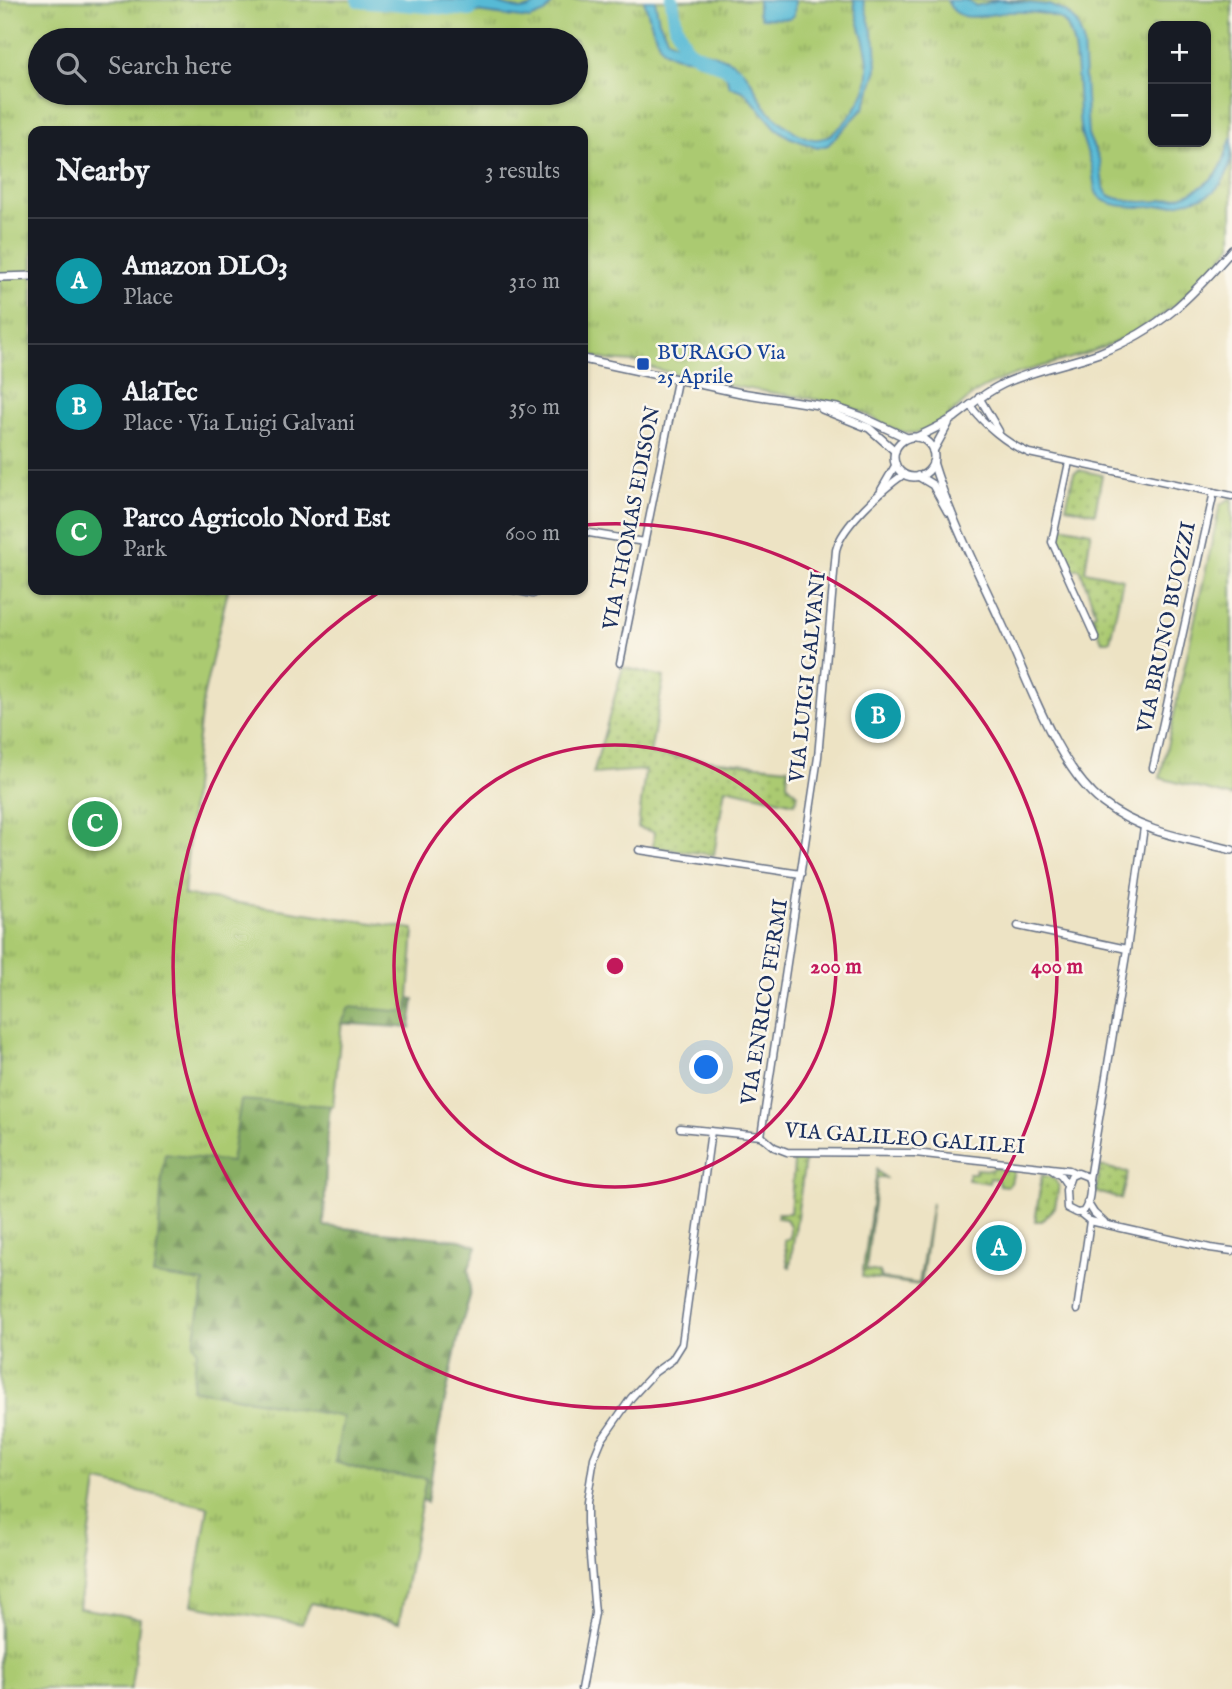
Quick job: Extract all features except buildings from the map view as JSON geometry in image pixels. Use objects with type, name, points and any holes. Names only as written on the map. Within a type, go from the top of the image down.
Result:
[{"type":"street","points":[[1232,250],[1191,296],[1150,328],[1098,353],[1009,382],[979,397],[944,428],[933,451],[933,462],[964,541],[1049,727],[1073,771],[1104,804],[1143,827],[1232,850]]},
{"type":"street","points":[[0,277],[28,276]]},
{"type":"street","points":[[588,360],[677,381],[845,410],[907,438]]},
{"type":"street","name":"VIA THOMAS EDISON","points":[[620,663],[677,381]]},
{"type":"street","points":[[979,397],[1002,436]]},
{"type":"street","points":[[804,404],[862,425],[880,436],[895,451]]},
{"type":"street","points":[[970,405],[1002,436],[1029,453],[1232,496]]},
{"type":"street","points":[[956,416],[917,437],[907,438],[895,451],[896,464],[904,474],[918,476],[933,485],[964,541]]},
{"type":"street","points":[[917,437],[927,442],[933,451]]},
{"type":"street","points":[[918,476],[928,471],[933,462]]},
{"type":"street","points":[[1069,462],[1052,542],[1096,639]]},
{"type":"street","name":"VIA LUIGI GALVANI","points":[[877,497],[896,464]]},
{"type":"street","name":"VIA LUIGI GALVANI","points":[[801,874],[818,757],[836,550],[841,537],[877,497],[904,474]]},
{"type":"street","name":"VIA BRUNO BUOZZI","points":[[1153,768],[1214,492]]},
{"type":"street","points":[[588,533],[645,542]]},
{"type":"street","points":[[1049,1168],[1062,1176],[1067,1185],[1067,1208],[1072,1213],[1080,1213],[1087,1202],[1094,1160],[1143,827]]},
{"type":"street","points":[[639,850],[801,874]]},
{"type":"street","name":"VIA ENRICO FERMI","points":[[761,1136],[801,874]]},
{"type":"street","points":[[1018,926],[1127,949]]},
{"type":"street","points":[[680,1128],[761,1136]]},
{"type":"street","points":[[581,1689],[595,1613],[587,1523],[587,1502],[594,1458],[601,1441],[631,1398],[655,1372],[672,1360],[682,1344],[711,1131]]},
{"type":"street","name":"VIA GALILEO GALILEI","points":[[761,1136],[774,1147],[787,1152],[915,1153],[1012,1162],[1078,1173]]},
{"type":"street","points":[[1067,1185],[1094,1160]]},
{"type":"street","points":[[1078,1173],[1089,1179]]},
{"type":"street","points":[[1087,1202],[1105,1223]]},
{"type":"street","points":[[1080,1213],[1090,1221],[1232,1251]]},
{"type":"street","points":[[1077,1310],[1090,1221]]},
{"type":"green space","points":[[0,0],[1232,0],[1232,245],[1183,298],[1147,325],[1104,347],[992,384],[972,395],[933,428],[915,433],[898,430],[860,411],[833,403],[695,379],[649,367],[648,363],[607,360],[588,355],[588,126],[28,126],[28,595],[227,595],[203,698],[184,895],[414,929],[408,1012],[349,1007],[342,1020],[333,1106],[241,1100],[231,1162],[165,1154],[153,1275],[204,1282],[194,1343],[197,1350],[192,1389],[343,1417],[335,1462],[371,1473],[426,1478],[399,1623],[311,1603],[302,1624],[192,1605],[208,1507],[99,1482],[79,1608],[140,1618],[131,1689],[0,1689]]},
{"type":"green space","points":[[1079,470],[1102,475],[1095,513],[1066,507],[1074,473]]},
{"type":"green space","points":[[1232,498],[1232,797],[1160,778],[1220,505]]},
{"type":"green space","points":[[1061,526],[1091,532],[1085,571],[1123,579],[1110,641],[1102,641],[1092,615],[1096,613],[1080,569],[1072,569],[1059,538]]},
{"type":"green space","points":[[623,667],[664,677],[650,754],[788,768],[787,784],[798,794],[795,803],[725,788],[714,855],[653,847],[654,832],[638,828],[645,770],[593,774]]},
{"type":"green space","points":[[342,987],[414,999],[410,1028],[339,1023]]},
{"type":"green space","points":[[162,1078],[331,1096],[324,1226],[460,1240],[477,1246],[469,1268],[470,1296],[439,1428],[427,1503],[405,1487],[179,1411],[140,1279]]},
{"type":"green space","points":[[789,1159],[805,1160],[790,1267],[784,1240],[790,1238],[790,1226],[786,1219],[777,1218],[778,1213],[790,1213],[794,1163]]},
{"type":"green space","points":[[1100,1166],[1128,1173],[1121,1199],[1096,1192]]},
{"type":"green space","points":[[976,1169],[1014,1170],[1011,1183],[1007,1186],[999,1185],[997,1179],[990,1178],[989,1183],[968,1180],[969,1173],[975,1173]]},
{"type":"green space","points":[[877,1170],[885,1178],[877,1177],[866,1270],[880,1272],[880,1278],[919,1284],[932,1203],[921,1285],[862,1277]]},
{"type":"green space","points":[[1042,1175],[1054,1178],[1059,1186],[1055,1207],[1042,1221],[1035,1221]]},
{"type":"water","points":[[385,0],[486,0],[521,10],[530,8],[541,0],[555,0],[545,13],[530,19]]},
{"type":"water","points":[[644,0],[655,0],[659,21],[668,39],[721,57],[738,66],[772,114],[796,133],[813,139],[837,130],[851,114],[866,87],[868,60],[854,0],[863,0],[876,46],[877,69],[864,108],[828,145],[817,148],[789,137],[776,128],[745,92],[729,86],[720,66],[706,60],[675,56],[662,48]]},
{"type":"water","points":[[758,0],[795,0],[794,15],[790,19],[761,18],[758,13]]},
{"type":"water","points":[[947,0],[965,0],[976,6],[998,0],[1049,5],[1066,12],[1077,23],[1083,41],[1088,135],[1100,161],[1103,186],[1108,195],[1150,202],[1181,196],[1195,190],[1217,173],[1232,137],[1231,159],[1224,179],[1214,191],[1190,201],[1135,207],[1105,201],[1097,194],[1081,132],[1073,42],[1064,22],[1050,15],[1026,12],[965,16],[958,14]]},
{"type":"waterway","points":[[358,0],[470,10]]},
{"type":"waterway","points":[[672,0],[676,26],[687,50],[736,73]]},
{"type":"place","name":"BURAGO Via 25 Aprile","points":[[643,364]]},
{"type":"place","name":"AlaTec","points":[[878,716]]},
{"type":"place","name":"Parco Agricolo Nord Est","points":[[95,824]]},
{"type":"place","name":"Amazon DLO3","points":[[999,1248]]}]
